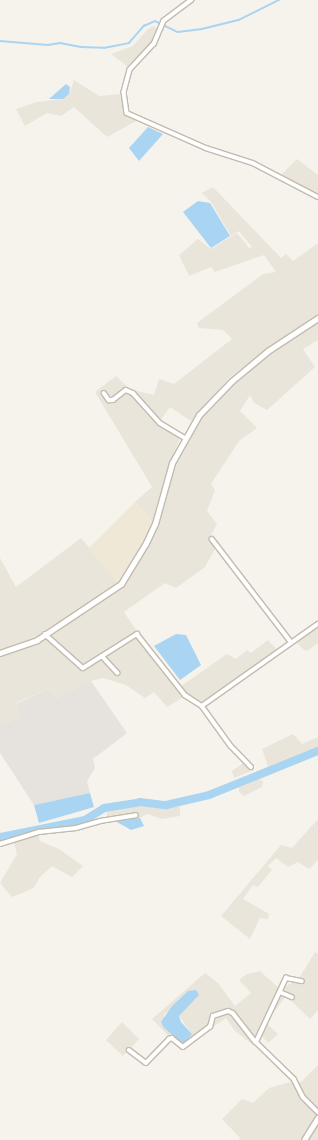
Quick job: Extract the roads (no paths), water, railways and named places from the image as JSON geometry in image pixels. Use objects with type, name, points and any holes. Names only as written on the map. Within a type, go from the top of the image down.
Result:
[{"type":"street","points":[[192,0],[164,21],[160,27],[154,44],[130,70],[124,92],[127,112],[206,148],[253,163],[318,197]]},
{"type":"street","points":[[1,653],[45,634],[121,584],[137,560],[155,524],[172,463],[199,415],[232,381],[268,351],[318,318]]},
{"type":"street","points":[[104,393],[109,400],[113,400],[126,390],[133,392],[160,424],[185,438]]},
{"type":"street","points":[[212,540],[292,642]]},
{"type":"street","points":[[202,706],[318,624]]},
{"type":"street","points":[[45,634],[83,668],[137,634],[185,695],[202,706],[231,746],[251,767]]},
{"type":"street","points":[[102,656],[118,673]]},
{"type":"street","points":[[0,844],[39,832],[76,828],[100,821],[136,815]]},
{"type":"street","points":[[256,1042],[288,977],[302,981]]},
{"type":"street","points":[[280,992],[292,997]]},
{"type":"street","points":[[130,1050],[147,1063],[169,1038],[172,1038],[183,1047],[210,1027],[213,1016],[225,1011],[233,1013],[256,1042],[294,1079],[303,1097],[318,1112]]},
{"type":"street","points":[[304,1140],[318,1118]]},
{"type":"water","points":[[66,84],[70,87],[69,94],[63,99],[49,99]]},
{"type":"water","points":[[148,127],[163,134],[139,161],[129,148]]},
{"type":"water","points":[[198,201],[210,203],[230,236],[211,248],[183,212]]},
{"type":"water","points":[[176,634],[186,635],[201,665],[180,680],[154,646]]},
{"type":"water","points":[[90,793],[94,807],[39,823],[34,805]]},
{"type":"water","points":[[140,818],[144,826],[131,830],[115,821]]},
{"type":"water","points":[[196,990],[199,995],[179,1016],[181,1022],[192,1034],[184,1045],[164,1028],[161,1022],[172,1006],[188,991]]},
{"type":"waterway","points":[[0,41],[48,45],[60,43],[81,47],[104,48],[129,43],[144,26],[155,21],[178,32],[202,29],[239,20],[279,0]]},
{"type":"waterway","points":[[0,837],[85,820],[104,808],[140,802],[166,805],[209,795],[318,751]]}]
